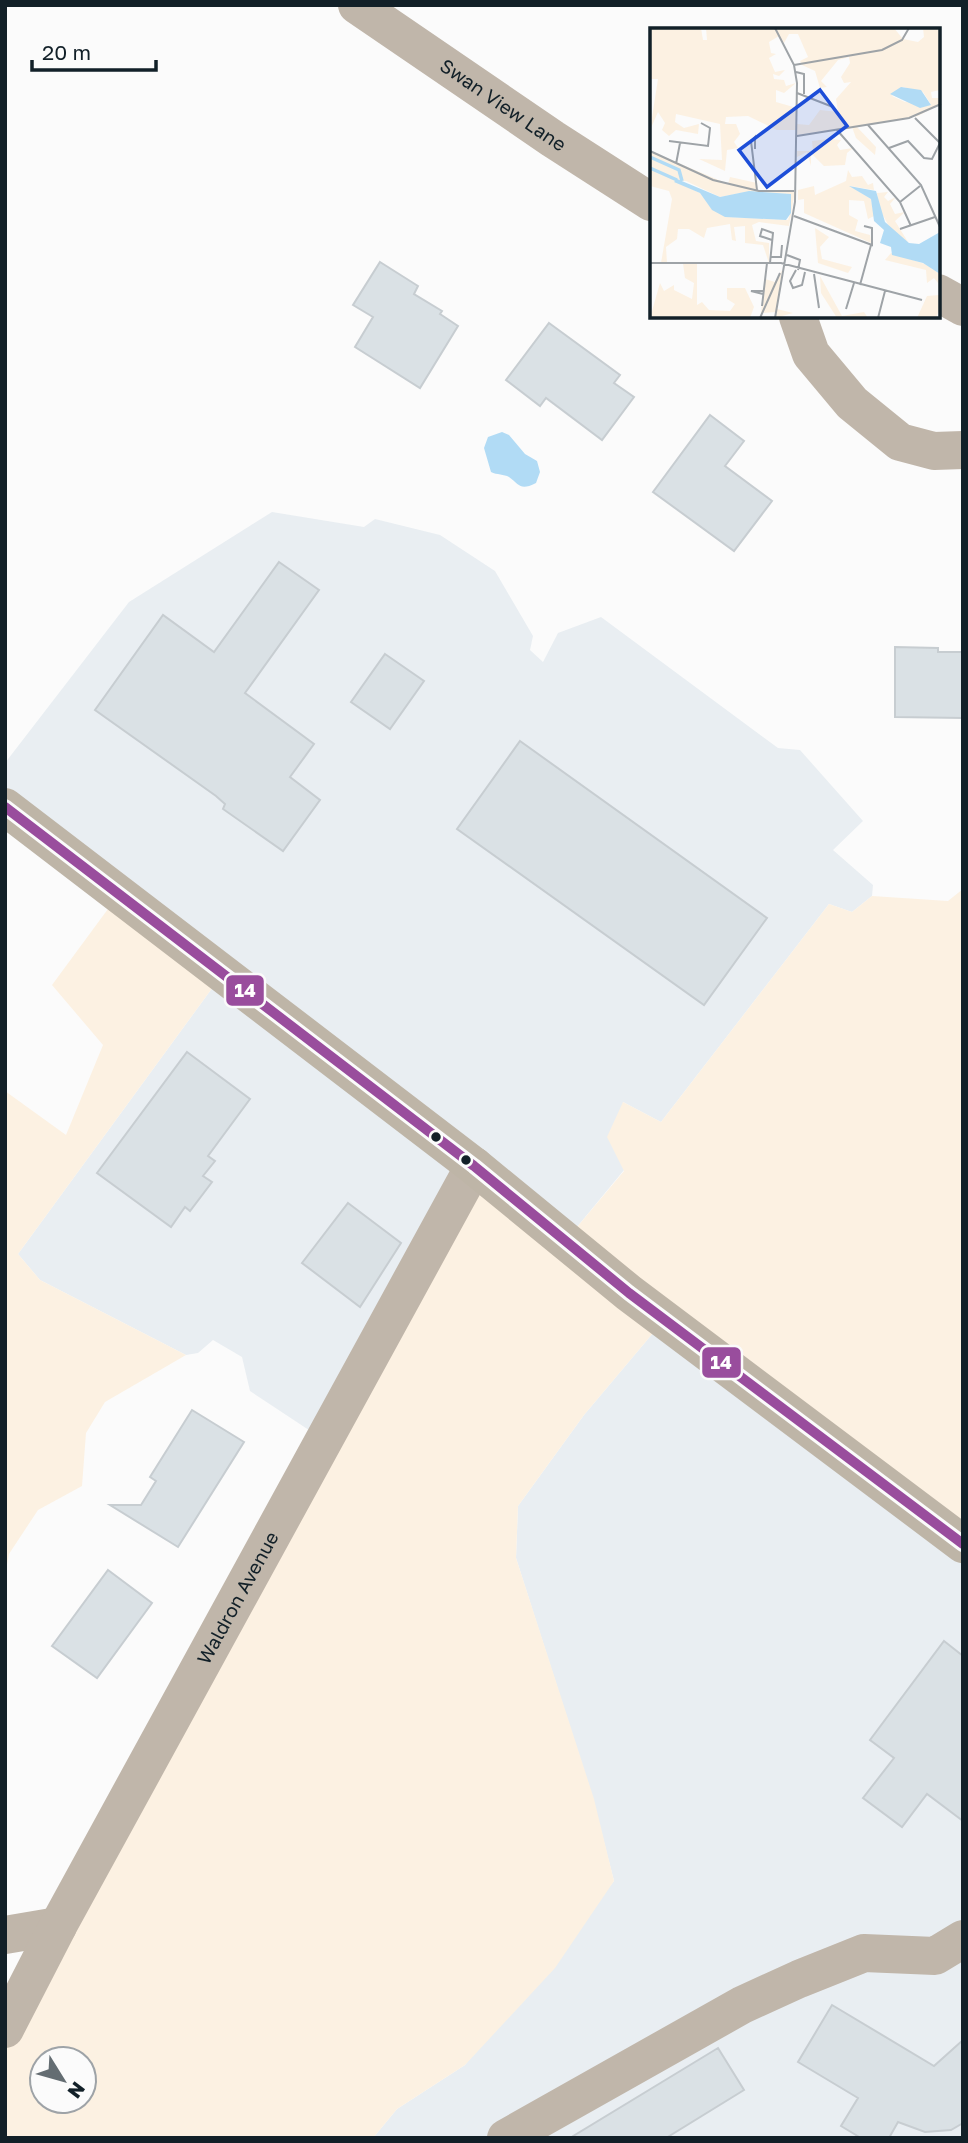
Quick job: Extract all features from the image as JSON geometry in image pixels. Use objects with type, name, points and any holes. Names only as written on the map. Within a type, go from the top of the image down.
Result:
[{"type":"main road","points":[[5,807],[474,1167],[629,1293],[963,1544]]},
{"type":"street","name":"Swan View Lane","points":[[358,5],[553,139],[650,201]]},
{"type":"street","points":[[940,294],[963,307]]},
{"type":"street","points":[[798,318],[811,354],[852,403],[900,442],[934,451],[963,450]]},
{"type":"street","name":"Waldron Avenue","points":[[5,2029],[58,1926],[474,1167]]},
{"type":"street","points":[[5,1935],[58,1926]]},
{"type":"street","points":[[506,2138],[742,2005],[799,1979],[864,1953],[935,1956],[963,1939]]},
{"type":"shaded area","points":[[272,512],[364,527],[375,519],[440,535],[495,571],[533,636],[530,650],[543,662],[558,633],[601,617],[778,748],[800,750],[863,821],[833,850],[873,885],[872,896],[852,912],[829,904],[661,1122],[623,1102],[624,1170],[572,1233],[324,1440],[250,1391],[242,1357],[213,1340],[198,1353],[186,1355],[40,1280],[18,1254],[221,976],[5,806],[5,763],[129,602]]},
{"type":"shaded area","points":[[963,889],[963,1523],[664,1320],[584,1415],[518,1506],[516,1558],[594,1799],[614,1881],[555,1968],[465,2065],[397,2109],[373,2138],[5,2138],[5,2039],[482,1171],[572,1233],[624,1171],[607,1137],[623,1102],[661,1122],[829,904],[852,912],[872,896],[948,901]]},
{"type":"shaded area","points":[[119,894],[221,976],[18,1254],[40,1280],[186,1355],[105,1402],[86,1433],[82,1486],[38,1510],[9,1554],[5,1575],[5,1091],[66,1135],[103,1045],[52,985]]},
{"type":"shaded area","points":[[664,1320],[963,1523],[963,2138],[373,2138],[397,2109],[465,2065],[614,1881],[593,1799],[516,1558],[518,1506],[584,1415]]},
{"type":"water","points":[[502,432],[509,435],[525,454],[537,461],[540,472],[536,483],[523,487],[507,476],[491,472],[484,448],[488,437]]},
{"type":"building","points":[[380,262],[418,286],[414,294],[442,311],[440,314],[458,326],[420,388],[355,347],[373,317],[353,305]]},
{"type":"building","points":[[549,323],[620,375],[614,383],[634,397],[602,440],[546,398],[540,406],[506,380]]},
{"type":"building","points":[[710,415],[744,441],[725,466],[772,501],[734,551],[653,492]]},
{"type":"building","points":[[279,562],[319,590],[245,693],[314,744],[290,777],[320,800],[283,851],[223,809],[225,804],[216,796],[95,710],[163,615],[214,652]]},
{"type":"building","points":[[895,647],[938,648],[938,652],[963,652],[963,718],[895,717]]},
{"type":"building","points":[[385,654],[424,681],[390,729],[351,702]]},
{"type":"building","points":[[520,741],[767,918],[704,1005],[457,829]]},
{"type":"building","points":[[187,1052],[250,1099],[208,1156],[215,1161],[203,1176],[212,1182],[190,1211],[185,1207],[171,1227],[97,1173]]},
{"type":"building","points":[[348,1203],[401,1243],[360,1307],[302,1263]]},
{"type":"building","points":[[192,1410],[244,1442],[178,1547],[110,1505],[141,1505],[156,1481],[150,1477]]},
{"type":"building","points":[[108,1570],[152,1603],[97,1678],[52,1646]]},
{"type":"building","points":[[944,1641],[963,1656],[963,1821],[927,1794],[902,1827],[863,1798],[894,1758],[870,1740]]},
{"type":"building","points":[[832,2005],[934,2066],[963,2040],[963,2123],[951,2130],[925,2132],[898,2122],[889,2138],[861,2138],[841,2126],[858,2098],[798,2062]]},
{"type":"building","points":[[718,2048],[744,2090],[666,2138],[570,2138]]},
{"type":"transit line","name":"14","points":[[5,807],[474,1166],[629,1293],[963,1544]]}]
